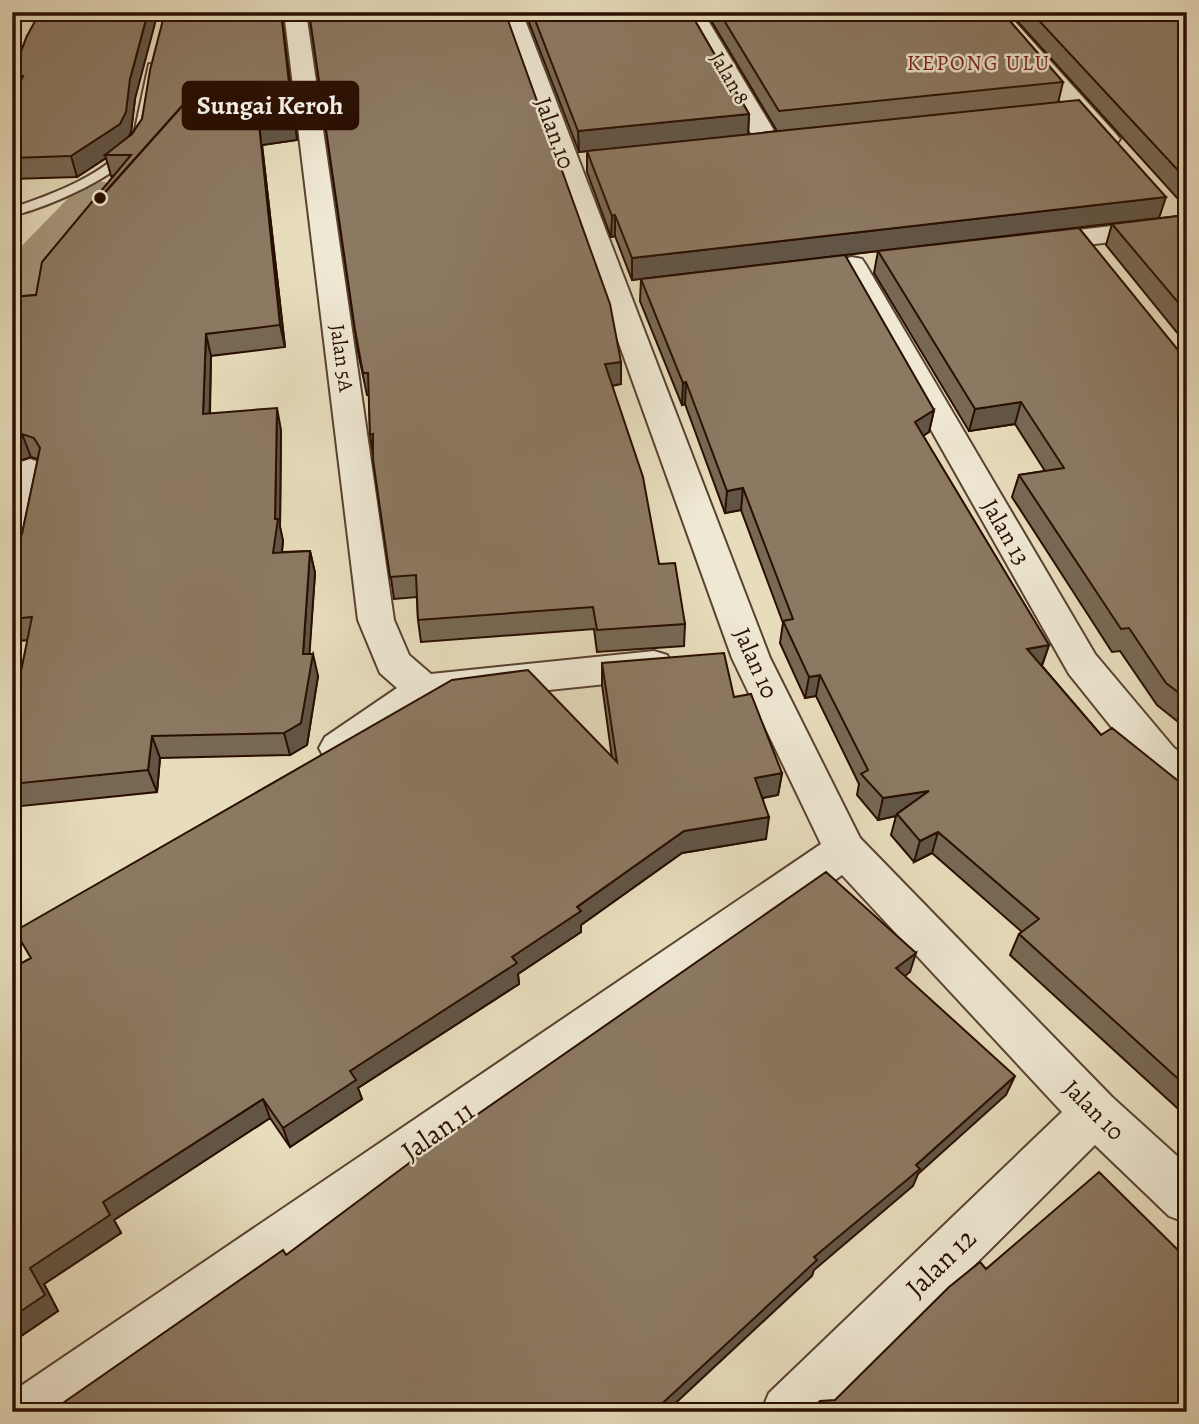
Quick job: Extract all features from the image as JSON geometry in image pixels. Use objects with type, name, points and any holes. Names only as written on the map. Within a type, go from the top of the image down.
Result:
[{"type":"street","name":"Jalan 5A","points":[[295,12],[376,620],[393,663],[423,689]]},
{"type":"street","name":"Jalan 10","points":[[510,12],[580,163],[627,292],[751,658],[845,850],[1095,1114],[1187,1199]]},
{"type":"street","name":"Jalan 8","points":[[692,12],[769,144]]},
{"type":"street","points":[[994,12],[1124,158]]},
{"type":"street","points":[[1054,113],[1081,110]]},
{"type":"street","points":[[742,147],[796,141]]},
{"type":"street","points":[[1014,246],[1090,248],[1179,219]]},
{"type":"street","name":"Jalan 13","points":[[852,265],[1082,664],[1160,760],[1187,779]]},
{"type":"street","points":[[12,556],[30,470]]},
{"type":"street","points":[[312,764],[360,737],[423,689],[569,671],[751,658]]},
{"type":"street","name":"Jalan 11","points":[[31,1412],[845,850]]},
{"type":"street","name":"Jalan 12","points":[[788,1412],[1095,1114]]},
{"type":"lane","points":[[12,212],[54,198],[95,176],[131,150],[139,139],[144,104],[157,51]]},
{"type":"building","points":[[40,12],[148,12],[130,79],[126,112],[120,124],[71,156],[12,158],[12,100],[23,76],[12,75],[27,36]]},
{"type":"building","points":[[165,12],[281,12],[293,119],[259,124],[280,325],[206,334],[203,414],[277,408],[275,519],[278,519],[273,553],[310,551],[303,654],[313,654],[301,723],[284,733],[152,736],[148,770],[12,784],[12,691],[17,691],[32,617],[12,619],[12,545],[16,544],[22,534],[40,448],[34,438],[22,434],[12,438],[12,297],[36,295],[42,262],[131,155],[105,155],[132,134],[142,119],[150,70]]},
{"type":"building","points":[[309,12],[505,12],[610,304],[621,362],[605,364],[643,477],[659,564],[675,563],[685,624],[597,630],[593,607],[418,620],[416,575],[390,577],[373,460],[373,434],[370,435],[368,373],[363,373],[355,330]]},
{"type":"building","points":[[532,12],[690,12],[749,114],[578,131]]},
{"type":"building","points":[[719,12],[1002,12],[1063,82],[779,111]]},
{"type":"building","points":[[1031,12],[1187,12],[1187,180]]},
{"type":"building","points":[[1079,100],[1166,197],[632,258],[615,215],[612,216],[587,151]]},
{"type":"building","points":[[1187,215],[1187,313],[1112,224]]},
{"type":"building","points":[[1079,228],[1182,355],[1187,356],[1187,699],[1166,683],[1129,628],[1121,629],[1019,475],[1064,468],[1021,402],[975,409],[878,251]]},
{"type":"building","points":[[845,255],[934,410],[915,422],[1049,645],[1027,649],[1101,735],[1112,728],[1187,788],[1187,794],[1183,797],[1187,800],[1187,1087],[1019,934],[1039,919],[938,832],[920,841],[897,814],[929,791],[883,798],[861,774],[868,770],[820,675],[809,677],[783,621],[793,619],[743,488],[727,491],[686,382],[683,383],[641,279]]},
{"type":"building","points":[[724,653],[734,697],[751,694],[782,773],[755,778],[769,817],[684,831],[577,907],[581,911],[512,957],[517,963],[350,1071],[356,1080],[283,1128],[263,1099],[103,1202],[110,1215],[30,1268],[45,1295],[12,1317],[12,968],[31,958],[15,931],[452,680],[528,670],[617,762],[602,663]]},
{"type":"building","points":[[826,872],[916,953],[896,968],[1015,1076],[916,1165],[920,1169],[814,1257],[817,1260],[653,1412],[50,1412],[283,1250],[286,1255],[432,1146]]},
{"type":"building","points":[[1099,1172],[1187,1259],[1187,1412],[808,1412],[820,1401],[835,1400],[949,1287],[980,1262],[986,1269]]},
{"type":"waterway","points":[[12,291],[100,198]]},
{"type":"place","name":"Sungai Keroh","points":[[100,198]]},
{"type":"district","name":"KEPONG ULU","points":[[979,63]]}]
